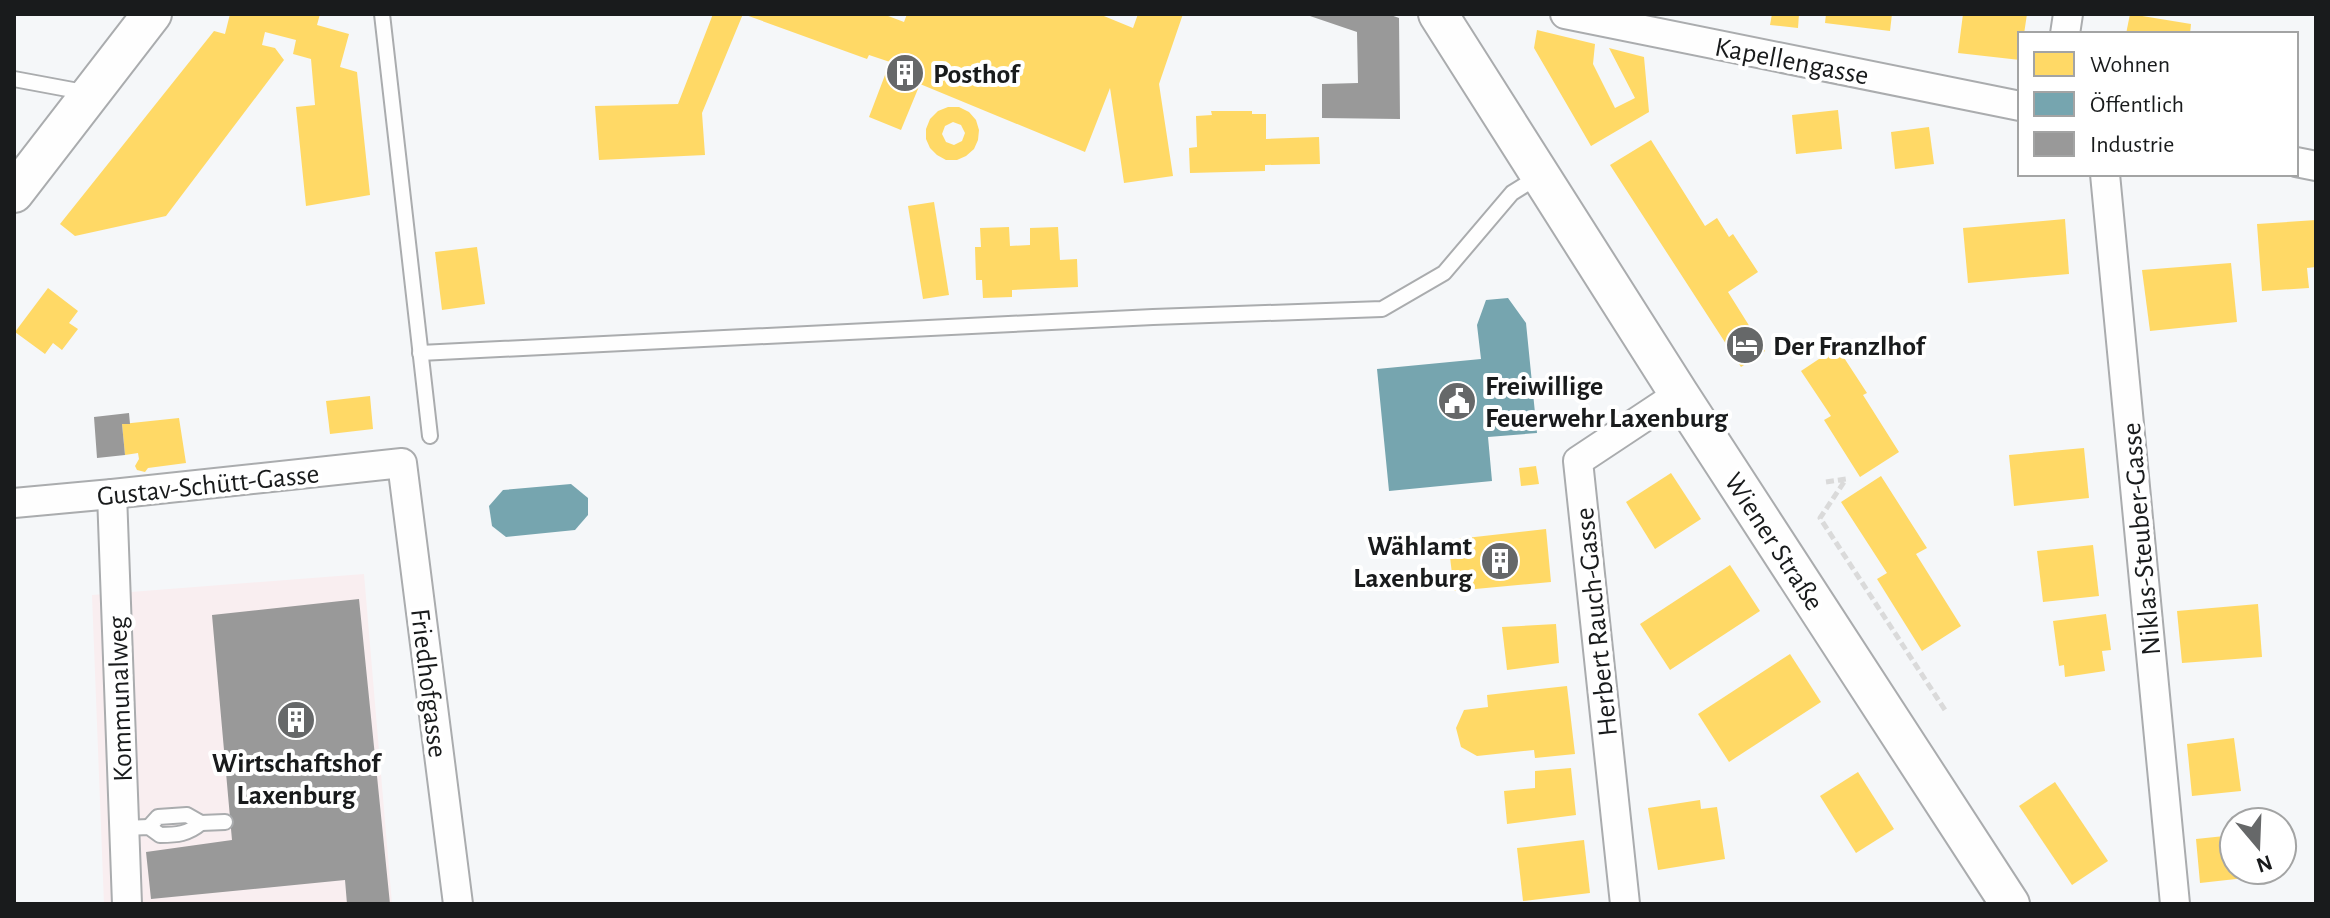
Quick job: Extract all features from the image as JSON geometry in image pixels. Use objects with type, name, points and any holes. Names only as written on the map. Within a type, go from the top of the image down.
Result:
[{"type":"main road","points":[[14,193],[152,14]]},
{"type":"main road","name":"Wiener Straße","points":[[1438,14],[1679,394],[2010,904]]},
{"type":"street","name":"Kapellengasse","points":[[1565,14],[2018,106]]},
{"type":"street","name":"Niklas-Steuber-Gasse","points":[[2105,176],[2175,904]]},
{"type":"street","name":"Herbert Rauch-Gasse","points":[[1625,904],[1578,461],[1679,394]]},
{"type":"street","name":"Gustav-Schütt-Gasse","points":[[14,503],[402,463]]},
{"type":"street","name":"Friedhofgasse","points":[[402,463],[458,904]]},
{"type":"street","name":"Kommunalweg","points":[[112,494],[137,828],[127,904]]},
{"type":"lane","points":[[382,14],[430,436]]},
{"type":"lane","points":[[14,79],[89,93]]},
{"type":"lane","points":[[420,353],[1137,317],[1382,309],[1444,273],[1512,193],[1541,175]]},
{"type":"lane","points":[[137,828],[158,817],[170,816],[187,815],[201,823],[225,822]]},
{"type":"path","points":[[1826,482],[1846,479],[1820,518],[1945,710]]},
{"type":"shaded area","points":[[364,574],[392,904],[104,904],[92,595]]},
{"type":"building: Wohnen","points":[[230,14],[320,14],[317,25],[349,34],[340,67],[357,72],[370,195],[306,206],[296,107],[315,105],[311,59],[293,54],[296,40],[265,32],[262,45],[275,48],[284,60],[166,216],[75,236],[60,224],[214,31],[225,34]]},
{"type":"building: Wohnen","points":[[713,14],[743,14],[702,113],[705,155],[599,160],[595,106],[678,104]]},
{"type":"building: Wohnen","points":[[743,14],[883,14],[904,22],[907,14],[1099,14],[1133,28],[1138,14],[1183,14],[1159,84],[1173,176],[1124,183],[1110,88],[1085,152],[920,84],[901,130],[869,117],[890,62],[869,55],[867,59]]},
{"type":"building: Wohnen","points":[[1772,14],[1799,14],[1798,28],[1770,25]]},
{"type":"building: Wohnen","points":[[1826,14],[1892,14],[1890,31],[1825,23]]},
{"type":"building: Wohnen","points":[[1963,14],[2027,14],[2024,32],[2018,32],[2018,60],[1958,53]]},
{"type":"building: Wohnen","points":[[2130,14],[2191,24],[2190,32],[2126,32]]},
{"type":"building: Wohnen","points":[[1537,30],[1595,44],[1593,64],[1615,108],[1635,98],[1609,48],[1644,57],[1649,112],[1591,146],[1534,48]]},
{"type":"building: Wohnen","points":[[959,107],[976,120],[978,140],[966,156],[946,160],[930,148],[926,129],[938,111]],"holes":[[[953,122],[961,125],[965,133],[962,141],[954,145],[946,142],[942,134],[945,126]]]},
{"type":"building: Wohnen","points":[[1838,110],[1842,149],[1796,154],[1792,115]]},
{"type":"building: Wohnen","points":[[1211,111],[1266,114],[1266,139],[1319,137],[1320,164],[1265,165],[1265,171],[1190,173],[1189,148],[1197,147],[1196,116],[1212,115]]},
{"type":"building: Wohnen","points":[[1929,127],[1934,164],[1895,169],[1891,132]]},
{"type":"building: Wohnen","points":[[1651,140],[1705,226],[1717,218],[1729,237],[1733,234],[1758,272],[1728,292],[1765,351],[1741,367],[1610,165]]},
{"type":"building: Wohnen","points":[[934,202],[949,295],[923,299],[908,206]]},
{"type":"building: Wohnen","points":[[2065,219],[2069,274],[1968,283],[1963,228]]},
{"type":"building: Wohnen","points":[[2316,220],[2316,267],[2307,268],[2309,288],[2262,291],[2257,224]]},
{"type":"building: Wohnen","points":[[1009,227],[1010,246],[1030,245],[1030,228],[1058,227],[1060,260],[1077,259],[1078,287],[1012,290],[1012,297],[983,298],[982,280],[976,280],[975,247],[981,247],[980,228]]},
{"type":"building: Wohnen","points":[[477,247],[485,304],[442,310],[435,252]]},
{"type":"building: Wohnen","points":[[2231,263],[2237,322],[2150,331],[2142,270]]},
{"type":"building: Wohnen","points":[[48,288],[78,311],[69,323],[78,329],[62,350],[53,343],[45,354],[15,332]]},
{"type":"building: Wohnen","points":[[1837,347],[1867,393],[1863,395],[1899,452],[1860,477],[1824,420],[1831,416],[1801,371]]},
{"type":"building: Wohnen","points":[[370,396],[373,429],[330,434],[326,401]]},
{"type":"building: Wohnen","points":[[179,418],[186,463],[148,468],[145,472],[137,470],[138,453],[125,455],[122,424]]},
{"type":"building: Wohnen","points":[[2084,448],[2089,498],[2014,506],[2009,455]]},
{"type":"building: Wohnen","points":[[1536,466],[1539,484],[1521,486],[1519,468]]},
{"type":"building: Wohnen","points":[[1671,473],[1701,519],[1655,549],[1626,502]]},
{"type":"building: Wohnen","points":[[1881,476],[1927,548],[1916,554],[1961,626],[1922,651],[1877,579],[1887,573],[1841,502]]},
{"type":"building: Wohnen","name":"Wählamt Laxenburg","points":[[1546,529],[1551,582],[1454,591],[1448,540]]},
{"type":"building: Wohnen","points":[[2093,545],[2099,596],[2043,602],[2037,551]]},
{"type":"building: Wohnen","points":[[1730,565],[1760,611],[1670,670],[1640,624]]},
{"type":"building: Wohnen","points":[[2258,604],[2262,657],[2182,663],[2177,611]]},
{"type":"building: Wohnen","points":[[2106,614],[2111,650],[2102,651],[2105,671],[2065,677],[2064,665],[2059,666],[2053,621]]},
{"type":"building: Wohnen","points":[[1556,624],[1559,663],[1507,670],[1502,627]]},
{"type":"building: Wohnen","points":[[1790,654],[1821,702],[1729,762],[1698,714]]},
{"type":"building: Wohnen","points":[[1567,686],[1575,754],[1535,758],[1534,750],[1477,756],[1461,747],[1456,728],[1464,710],[1488,707],[1487,695]]},
{"type":"building: Wohnen","points":[[2234,738],[2241,791],[2192,796],[2187,744]]},
{"type":"building: Wohnen","points":[[1571,768],[1576,815],[1507,824],[1504,791],[1535,788],[1535,771]]},
{"type":"building: Wohnen","points":[[1858,772],[1894,829],[1856,853],[1820,796]]},
{"type":"building: Wohnen","points":[[2055,782],[2108,861],[2072,885],[2019,806]]},
{"type":"building: Wohnen","points":[[1700,800],[1701,809],[1717,807],[1725,859],[1658,870],[1648,808]]},
{"type":"building: Wohnen","points":[[2218,837],[2218,881],[2200,883],[2196,839]]},
{"type":"building: Wohnen","points":[[1584,840],[1590,893],[1523,901],[1517,848]]},
{"type":"building: Öffentlich","name":"Freiwillige Feuerwehr Laxenburg","points":[[1508,298],[1526,323],[1537,433],[1488,437],[1492,481],[1389,491],[1377,369],[1481,359],[1477,325],[1486,300]]},
{"type":"building: Öffentlich","points":[[571,484],[588,498],[588,515],[575,530],[506,537],[492,526],[489,506],[503,490]]},
{"type":"building: Industrie","points":[[1304,14],[1388,14],[1399,18],[1400,119],[1322,118],[1322,84],[1358,83],[1357,32]]},
{"type":"building: Industrie","points":[[129,413],[130,424],[122,424],[125,455],[97,458],[94,417]]},
{"type":"building: Industrie","name":"Wirtschaftshof Laxenburg","points":[[359,599],[390,904],[347,904],[345,880],[151,899],[146,852],[232,840],[212,615]]},
{"type":"place","name":"Posthof","points":[[905,73]]},
{"type":"place","name":"Der Franzlhof","points":[[1745,345]]},
{"type":"place","name":"Freiwillige Feuerwehr Laxenburg","points":[[1457,401]]},
{"type":"place","name":"Wählamt Laxenburg","points":[[1500,561]]},
{"type":"place","name":"Wirtschaftshof Laxenburg","points":[[296,720]]}]
